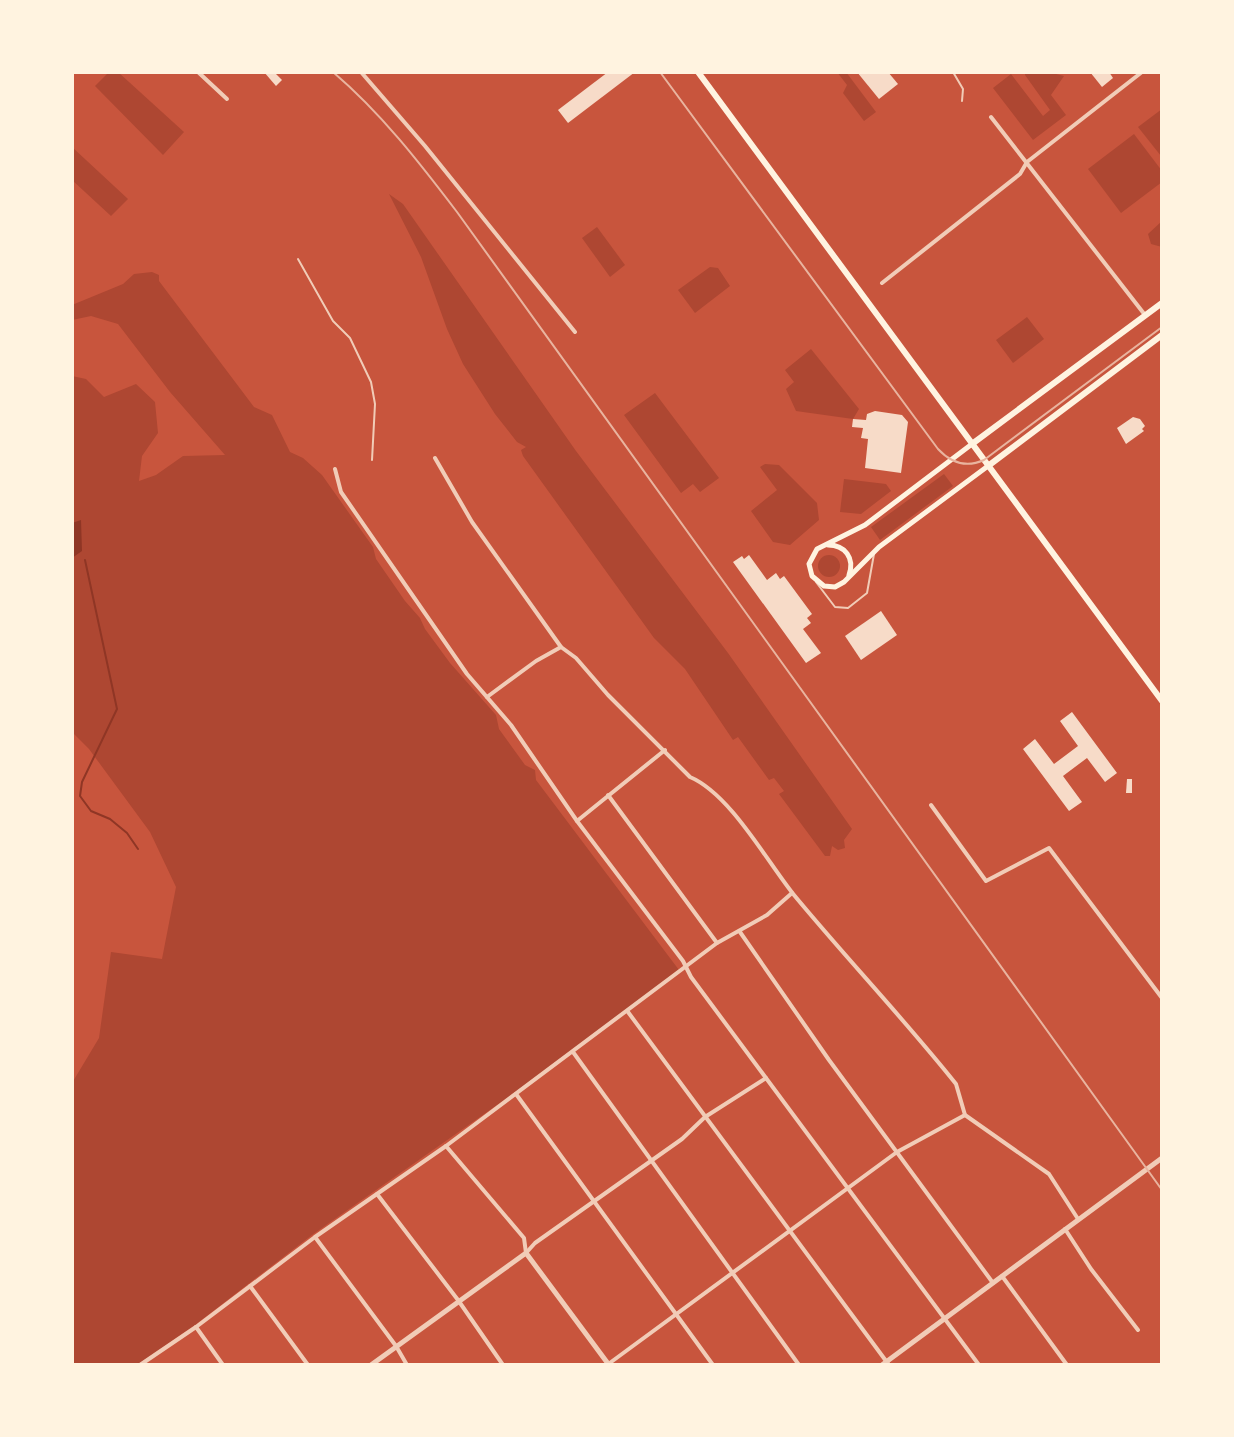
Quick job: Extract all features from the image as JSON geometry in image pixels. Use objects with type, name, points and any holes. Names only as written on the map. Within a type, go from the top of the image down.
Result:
[{"type":"main road","points":[[698,72],[1162,701]]},
{"type":"main road","points":[[1162,303],[865,525],[814,551],[809,564],[815,581],[831,587],[840,585],[875,551],[1162,335]]},
{"type":"main road","points":[[823,546],[838,546],[847,553],[852,567],[848,578]]},
{"type":"street","points":[[198,72],[227,99]]},
{"type":"street","points":[[361,72],[575,332]]},
{"type":"street","points":[[882,283],[1020,174],[1027,162],[1142,72]]},
{"type":"street","points":[[991,117],[1145,315]]},
{"type":"street","points":[[435,458],[472,522],[561,647],[576,658],[608,695],[690,777],[703,783],[722,800],[793,893],[956,1084],[965,1115],[1049,1174],[1078,1219]]},
{"type":"street","points":[[335,469],[341,492],[467,674],[511,725],[577,821],[846,1189],[979,1365]]},
{"type":"street","points":[[487,697],[561,647]]},
{"type":"street","points":[[577,821],[665,750]]},
{"type":"street","points":[[608,795],[717,943]]},
{"type":"street","points":[[931,805],[986,881],[1049,848],[1162,998]]},
{"type":"street","points":[[143,1364],[315,1237],[446,1146],[717,943],[767,915],[793,893]]},
{"type":"street","points":[[740,932],[993,1283]]},
{"type":"street","points":[[628,1012],[886,1364],[1162,1158]]},
{"type":"street","points":[[573,1052],[799,1365]]},
{"type":"street","points":[[371,1365],[682,1139],[705,1117],[766,1078]]},
{"type":"street","points":[[516,1094],[713,1365]]},
{"type":"street","points":[[446,1146],[524,1238],[526,1253],[608,1365],[897,1152],[965,1115]]},
{"type":"street","points":[[377,1194],[503,1365]]},
{"type":"street","points":[[1065,1229],[1138,1330]]},
{"type":"street","points":[[315,1237],[407,1365]]},
{"type":"street","points":[[1002,1276],[1067,1365]]},
{"type":"street","points":[[250,1286],[308,1365]]},
{"type":"street","points":[[196,1327],[223,1365]]},
{"type":"lane","points":[[953,72],[963,89],[962,101]]},
{"type":"lane","points":[[298,259],[333,321],[350,338],[371,382],[375,404],[372,460]]},
{"type":"lane","points":[[815,581],[835,607],[848,608],[867,593],[875,551]]},
{"type":"shaded area","points":[[109,72],[118,72],[184,132],[163,155],[95,86]]},
{"type":"shaded area","points":[[837,72],[846,72],[876,112],[864,121],[843,93],[847,85]]},
{"type":"shaded area","points":[[1025,72],[1064,76],[1051,95],[1066,115],[1033,140],[993,88],[1011,74],[1043,116],[1050,110]]},
{"type":"shaded area","points":[[1162,109],[1162,155],[1161,156],[1138,127]]},
{"type":"shaded area","points":[[1134,134],[1162,171],[1162,182],[1121,213],[1088,169]]},
{"type":"shaded area","points":[[72,147],[128,199],[111,216],[72,180]]},
{"type":"shaded area","points":[[389,194],[403,204],[576,451],[728,653],[852,829],[844,840],[845,848],[838,850],[832,846],[830,856],[825,856],[779,794],[784,791],[774,778],[769,780],[738,737],[733,740],[685,669],[654,638],[523,456],[521,450],[526,447],[517,442],[495,414],[463,364],[421,257]]},
{"type":"shaded area","points":[[1162,221],[1162,247],[1151,244],[1148,234]]},
{"type":"shaded area","points":[[597,227],[625,265],[610,277],[582,238]]},
{"type":"shaded area","points":[[710,267],[718,268],[730,286],[695,313],[678,290]]},
{"type":"shaded area","points":[[152,272],[159,275],[159,281],[254,407],[272,415],[290,452],[303,458],[322,475],[425,629],[496,715],[499,729],[525,765],[535,770],[536,780],[679,970],[137,1365],[72,1365],[72,1083],[99,1038],[111,952],[162,959],[176,887],[150,832],[89,749],[72,732],[72,376],[86,379],[104,397],[136,384],[155,402],[158,433],[142,456],[139,481],[156,475],[183,456],[225,455],[170,392],[118,324],[91,316],[72,320],[72,305],[123,284],[134,274]]},
{"type":"shaded area","points":[[1027,317],[1044,339],[1013,363],[996,340]]},
{"type":"shaded area","points":[[811,349],[859,409],[853,419],[796,411],[786,389],[794,382],[785,370]]},
{"type":"shaded area","points":[[655,393],[719,478],[700,492],[693,484],[681,493],[624,415]]},
{"type":"shaded area","points":[[765,464],[779,465],[817,503],[819,520],[790,545],[773,542],[751,511],[777,490],[760,467]]},
{"type":"shaded area","points":[[944,474],[953,486],[880,540],[871,527]]},
{"type":"shaded area","points":[[844,479],[886,484],[891,491],[861,514],[840,512]]},
{"type":"shaded area","points":[[81,520],[82,551],[72,558],[72,523]]},
{"type":"shaded area","points":[[825,555],[833,555],[840,566],[833,577],[825,577],[818,570],[818,562]]},
{"type":"building","points":[[264,72],[274,72],[282,80],[276,86]]},
{"type":"building","points":[[608,72],[635,72],[568,123],[558,110]]},
{"type":"building","points":[[857,72],[888,72],[898,84],[879,99]]},
{"type":"building","points":[[1090,72],[1109,72],[1113,78],[1102,87]]},
{"type":"building","points":[[875,411],[902,415],[908,422],[901,473],[865,468],[868,439],[861,438],[863,428],[852,427],[853,419],[866,420],[867,414]]},
{"type":"building","points":[[1133,417],[1140,419],[1145,426],[1144,431],[1126,444],[1117,428]]},
{"type":"building","points":[[749,555],[767,580],[776,573],[780,579],[784,576],[812,614],[807,618],[811,623],[803,629],[821,653],[806,663],[733,562]]},
{"type":"building","points":[[881,611],[897,635],[861,660],[845,636]]},
{"type":"building","points":[[1072,712],[1117,773],[1105,782],[1087,758],[1063,776],[1082,802],[1069,811],[1023,749],[1035,739],[1054,764],[1078,746],[1060,721]]},
{"type":"building","points":[[1127,779],[1132,779],[1132,793],[1126,793]]},
{"type":"waterway","points":[[85,560],[117,709],[82,782],[80,796],[91,811],[110,819],[127,833],[138,849]]},
{"type":"tram line","points":[[660,72],[938,449],[948,458],[965,464],[984,460],[1162,327]]},
{"type":"railway","points":[[333,72],[383,121],[457,212],[1162,1190]]}]
